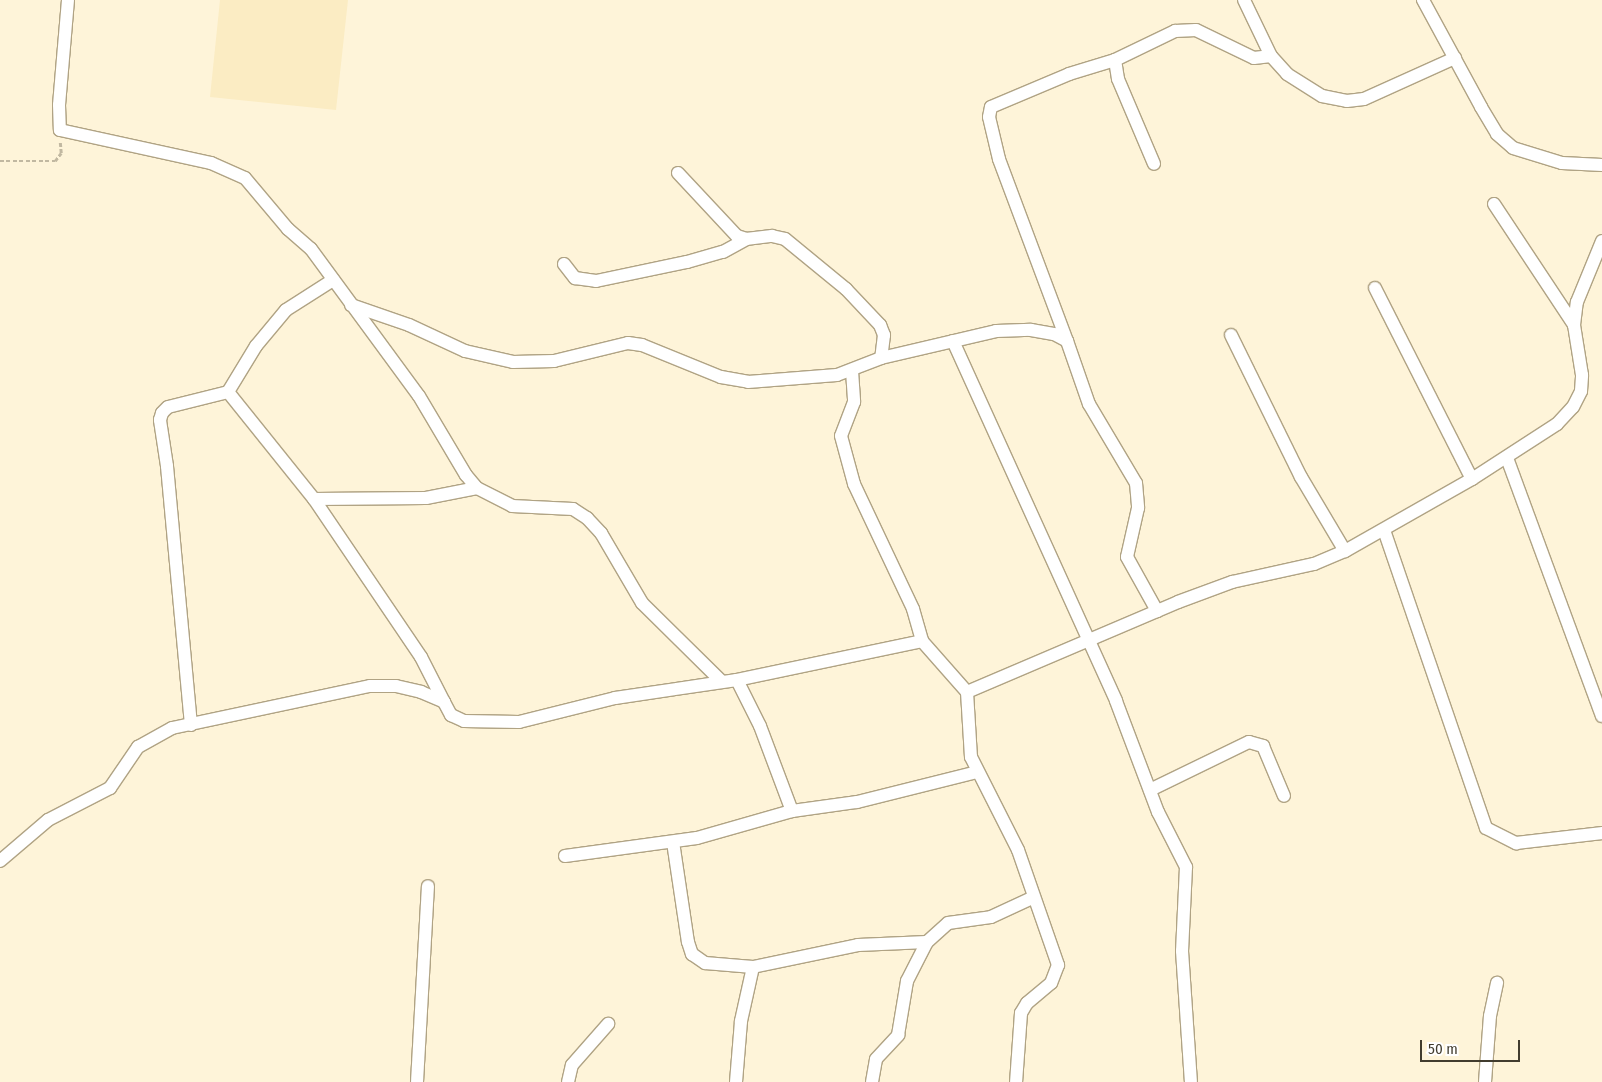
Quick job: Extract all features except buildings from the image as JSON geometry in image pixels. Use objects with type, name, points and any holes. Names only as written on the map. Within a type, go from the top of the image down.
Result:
[{"type":"street","points":[[68,0],[59,105],[60,130],[118,140],[228,168],[245,178],[288,229],[311,249],[419,396],[466,475],[477,488],[512,506],[573,509],[587,518],[601,533],[642,603],[722,682]]},
{"type":"street","points":[[1244,0],[1271,56],[1304,88],[1347,102],[1373,96],[1455,58]]},
{"type":"street","points":[[1423,0],[1497,134],[1513,148],[1562,163],[1600,170]]},
{"type":"street","points":[[1157,611],[1127,556],[1138,508],[1136,483],[1089,404],[999,159],[989,117],[991,107],[1069,74],[1115,60],[1174,31],[1185,29],[1211,35],[1254,58],[1271,56]]},
{"type":"street","points":[[1115,60],[1118,79],[1154,164]]},
{"type":"street","points":[[678,173],[727,227],[746,239]]},
{"type":"street","points":[[1494,204],[1574,325]]},
{"type":"street","points":[[564,264],[575,278],[596,281],[687,262],[723,252],[746,239],[772,236],[785,239],[826,271],[880,325],[884,335],[881,358]]},
{"type":"street","points":[[967,692],[1157,611],[1232,582],[1314,564],[1345,551],[1472,479],[1557,424],[1573,407],[1581,392],[1582,375],[1574,325],[1577,302],[1602,242]]},
{"type":"street","points":[[191,725],[167,466],[160,420],[168,407],[228,392],[256,346],[286,310],[333,280]]},
{"type":"street","points":[[1375,288],[1472,479]]},
{"type":"street","points":[[352,305],[409,325],[464,351],[512,362],[554,360],[628,343],[642,345],[721,377],[748,382],[852,371],[881,358],[996,331],[1031,330],[1054,334],[1067,341]]},
{"type":"street","points":[[1231,335],[1301,477],[1345,551]]},
{"type":"street","points":[[953,341],[1116,701],[1150,790],[1186,867],[1182,951],[1191,1082]]},
{"type":"street","points":[[852,371],[854,402],[841,436],[843,449],[866,513],[913,608],[922,641],[967,692],[968,744],[977,772],[1001,812],[1058,965],[1051,983],[1027,1003],[1021,1013],[1016,1082]]},
{"type":"street","points":[[228,392],[314,499],[421,656],[450,715],[464,721],[519,722],[615,698],[737,680],[922,641]]},
{"type":"street","points":[[1507,458],[1602,716]]},
{"type":"street","points":[[314,499],[426,498],[477,488]]},
{"type":"street","points":[[1384,530],[1486,828],[1516,843],[1602,833]]},
{"type":"street","points":[[737,680],[760,726],[792,811]]},
{"type":"street","points":[[0,861],[48,820],[110,788],[138,747],[155,735],[191,725],[370,686],[396,686],[444,702]]},
{"type":"street","points":[[1150,790],[1249,742],[1263,746],[1284,796]]},
{"type":"street","points":[[565,856],[673,842],[792,811],[857,802],[977,772]]},
{"type":"street","points":[[673,842],[692,954],[705,963],[753,967],[858,945],[927,942]]},
{"type":"street","points":[[417,1082],[428,886]]},
{"type":"street","points":[[872,1082],[876,1060],[898,1035],[907,981],[927,942],[948,924],[991,917],[1034,897]]},
{"type":"street","points":[[736,1082],[741,1021],[753,967]]},
{"type":"street","points":[[1485,1082],[1488,1024],[1497,983]]},
{"type":"street","points":[[568,1082],[572,1065],[608,1024]]},
{"type":"path","points":[[0,161],[55,161],[61,153],[60,130]]},
{"type":"shaded area","points":[[220,0],[348,0],[336,110],[210,97]]}]
